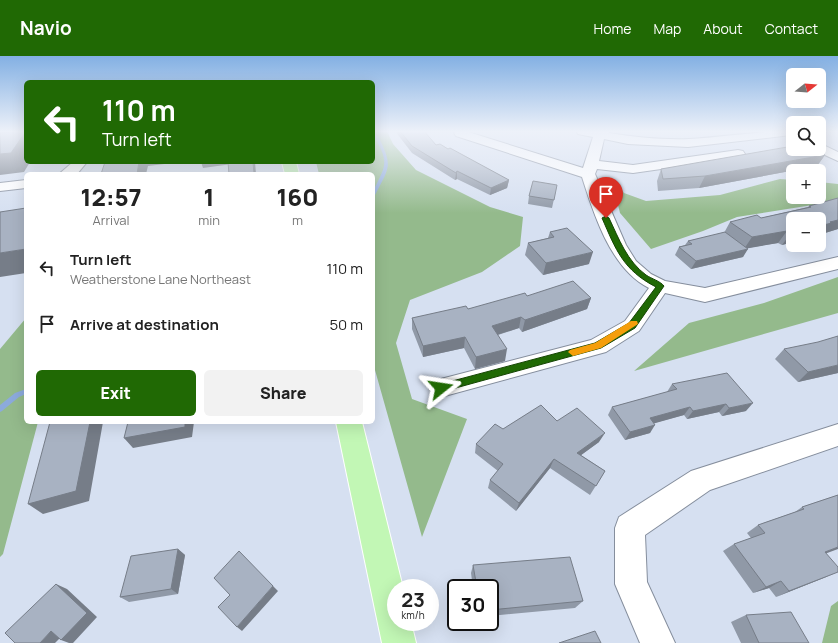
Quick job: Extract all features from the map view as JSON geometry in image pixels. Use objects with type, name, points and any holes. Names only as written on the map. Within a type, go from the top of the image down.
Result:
[{"type":"main road","points":[[349,424],[399,643]]},
{"type":"street","points":[[552,158],[590,169],[633,169],[707,158]]},
{"type":"street","points":[[593,158],[590,169],[594,192],[618,245],[630,265],[644,278],[660,286],[705,295],[838,262]]},
{"type":"street","points":[[70,172],[74,170],[78,164]]},
{"type":"street","points":[[0,187],[24,184]]},
{"type":"street","points":[[441,388],[598,346],[632,326],[660,286]]},
{"type":"street","points":[[658,643],[631,584],[630,528],[701,480],[838,435]]},
{"type":"green space","points":[[375,158],[406,158],[416,170],[490,207],[523,217],[520,246],[482,272],[410,300],[396,343],[412,399],[467,419],[422,537],[375,370],[375,172],[318,172],[316,164],[375,164]]},
{"type":"green space","points":[[611,177],[624,193],[646,201],[720,195],[780,179],[786,179],[786,204],[819,204],[737,217],[703,231],[651,249],[620,213]]},
{"type":"green space","points":[[826,183],[838,184],[838,201],[826,203]]},
{"type":"green space","points":[[838,277],[838,313],[634,371],[689,323],[764,303]]},
{"type":"green space","points":[[24,320],[24,424],[37,424],[3,554],[0,557],[0,349]]},
{"type":"green space","points":[[838,601],[838,643],[822,643],[831,606]]},
{"type":"building","points":[[432,158],[469,158],[509,180],[491,188],[457,171],[456,173]]},
{"type":"building","points":[[722,158],[806,158],[705,176],[663,179],[661,169]]},
{"type":"building","points":[[104,164],[139,164],[137,172],[102,172]]},
{"type":"building","points":[[228,164],[253,164],[254,172],[229,172]]},
{"type":"building","points":[[533,181],[557,185],[554,200],[529,196]]},
{"type":"building","points":[[838,198],[838,220],[830,222],[832,223],[826,224],[826,212],[788,212],[811,207],[809,206],[816,204],[826,204],[826,201]]},
{"type":"building","points":[[24,208],[24,249],[0,253],[0,212]]},
{"type":"building","points":[[786,212],[786,231],[752,237],[730,222],[757,215],[761,218]]},
{"type":"building","points":[[567,228],[593,252],[546,263],[528,243],[554,237],[550,232]]},
{"type":"building","points":[[725,232],[748,249],[696,261],[679,247],[692,244],[688,241]]},
{"type":"building","points":[[573,281],[591,298],[525,320],[521,317],[492,326],[507,349],[476,357],[465,337],[423,346],[412,318],[466,306],[468,309],[525,293],[527,296]]},
{"type":"building","points":[[838,336],[838,365],[808,372],[784,349],[818,342]]},
{"type":"building","points":[[727,373],[753,403],[729,408],[726,404],[693,411],[690,407],[650,418],[655,425],[630,432],[612,407],[677,389],[672,384]]},
{"type":"building","points":[[541,405],[557,421],[577,408],[605,433],[577,453],[605,471],[596,486],[554,459],[519,503],[490,480],[503,464],[476,444],[495,424],[503,429]]},
{"type":"building","points":[[49,424],[90,424],[76,491],[28,504]]},
{"type":"building","points":[[128,424],[185,424],[185,427],[124,438]]},
{"type":"building","points":[[838,495],[838,547],[825,552],[838,567],[838,572],[789,591],[781,581],[766,587],[734,544],[765,533],[758,525],[804,509],[802,507]]},
{"type":"building","points":[[178,549],[171,589],[120,597],[131,556]]},
{"type":"building","points":[[239,551],[273,586],[237,627],[218,607],[230,595],[214,578]]},
{"type":"building","points":[[570,557],[583,601],[499,609],[499,579],[475,579],[473,565]]},
{"type":"building","points":[[56,584],[87,613],[61,640],[51,631],[40,643],[15,643],[5,633]]},
{"type":"building","points":[[791,612],[809,643],[759,643],[746,615]]},
{"type":"building","points":[[595,631],[601,643],[559,643]]},
{"type":"waterway","points":[[375,191],[385,172],[386,158]]},
{"type":"waterway","points":[[0,409],[17,395],[24,392]]},
{"type":"slow traffic","points":[[573,352],[598,346],[634,324]]},
{"type":"route","points":[[441,388],[598,346],[632,326],[660,286],[644,278],[630,265],[618,245],[606,218]]}]
